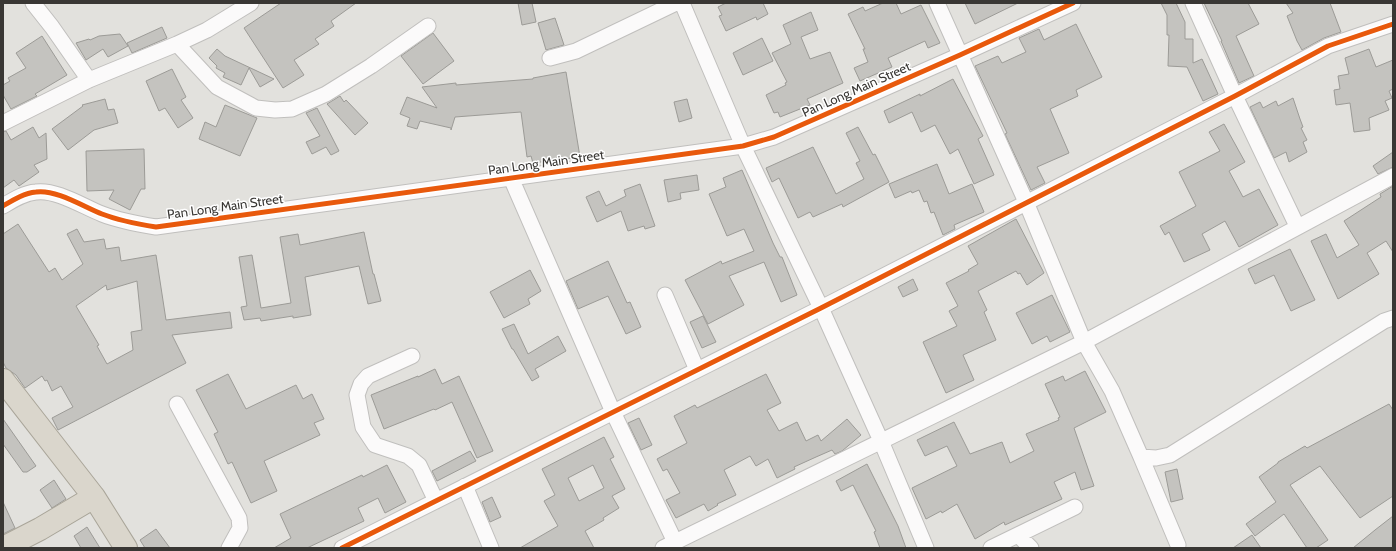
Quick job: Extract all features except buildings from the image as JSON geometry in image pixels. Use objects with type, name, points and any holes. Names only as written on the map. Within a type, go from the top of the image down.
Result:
[{"type":"highway","points":[[3,380],[94,497],[126,548]]},
{"type":"highway","points":[[3,548],[40,529],[94,497]]},
{"type":"street","points":[[33,3],[52,27],[89,80]]},
{"type":"street","points":[[3,123],[89,80],[207,30],[251,3]]},
{"type":"street","points":[[550,58],[576,51],[676,3]]},
{"type":"street","points":[[682,3],[744,146],[821,308],[881,441],[926,548]]},
{"type":"street","points":[[937,3],[1026,202],[1084,342],[1112,391],[1178,544]]},
{"type":"street","name":"Pan Long Main Street","points":[[3,206],[16,198],[37,192],[59,195],[102,214],[130,223],[156,227],[744,146],[774,136],[960,55],[1073,3]]},
{"type":"street","points":[[1193,3],[1235,96],[1297,226]]},
{"type":"street","points":[[342,548],[821,308],[1235,96],[1328,46],[1393,24]]},
{"type":"street","points":[[177,44],[217,87],[256,108],[275,110],[292,109],[326,94],[371,66],[428,26]]},
{"type":"street","points":[[511,178],[669,545],[1084,342],[1297,226],[1393,176]]},
{"type":"street","points":[[665,295],[698,370]]},
{"type":"street","points":[[1141,457],[1156,458],[1170,455],[1384,321],[1393,318]]},
{"type":"street","points":[[412,356],[368,376],[361,384],[357,395],[363,427],[375,445],[408,456],[419,465],[436,501]]},
{"type":"street","points":[[177,404],[239,518],[240,528],[229,548]]},
{"type":"street","points":[[465,486],[491,548]]},
{"type":"street","points":[[991,548],[1075,507]]},
{"type":"street","points":[[1018,535],[1031,548]]},
{"type":"cycle path","points":[[3,206],[27,194],[36,192],[52,193],[70,199],[115,219],[156,227],[743,146],[774,137],[960,55],[1073,3]]},
{"type":"cycle path","points":[[342,548],[821,308],[1235,96],[1328,46],[1393,24]]}]
